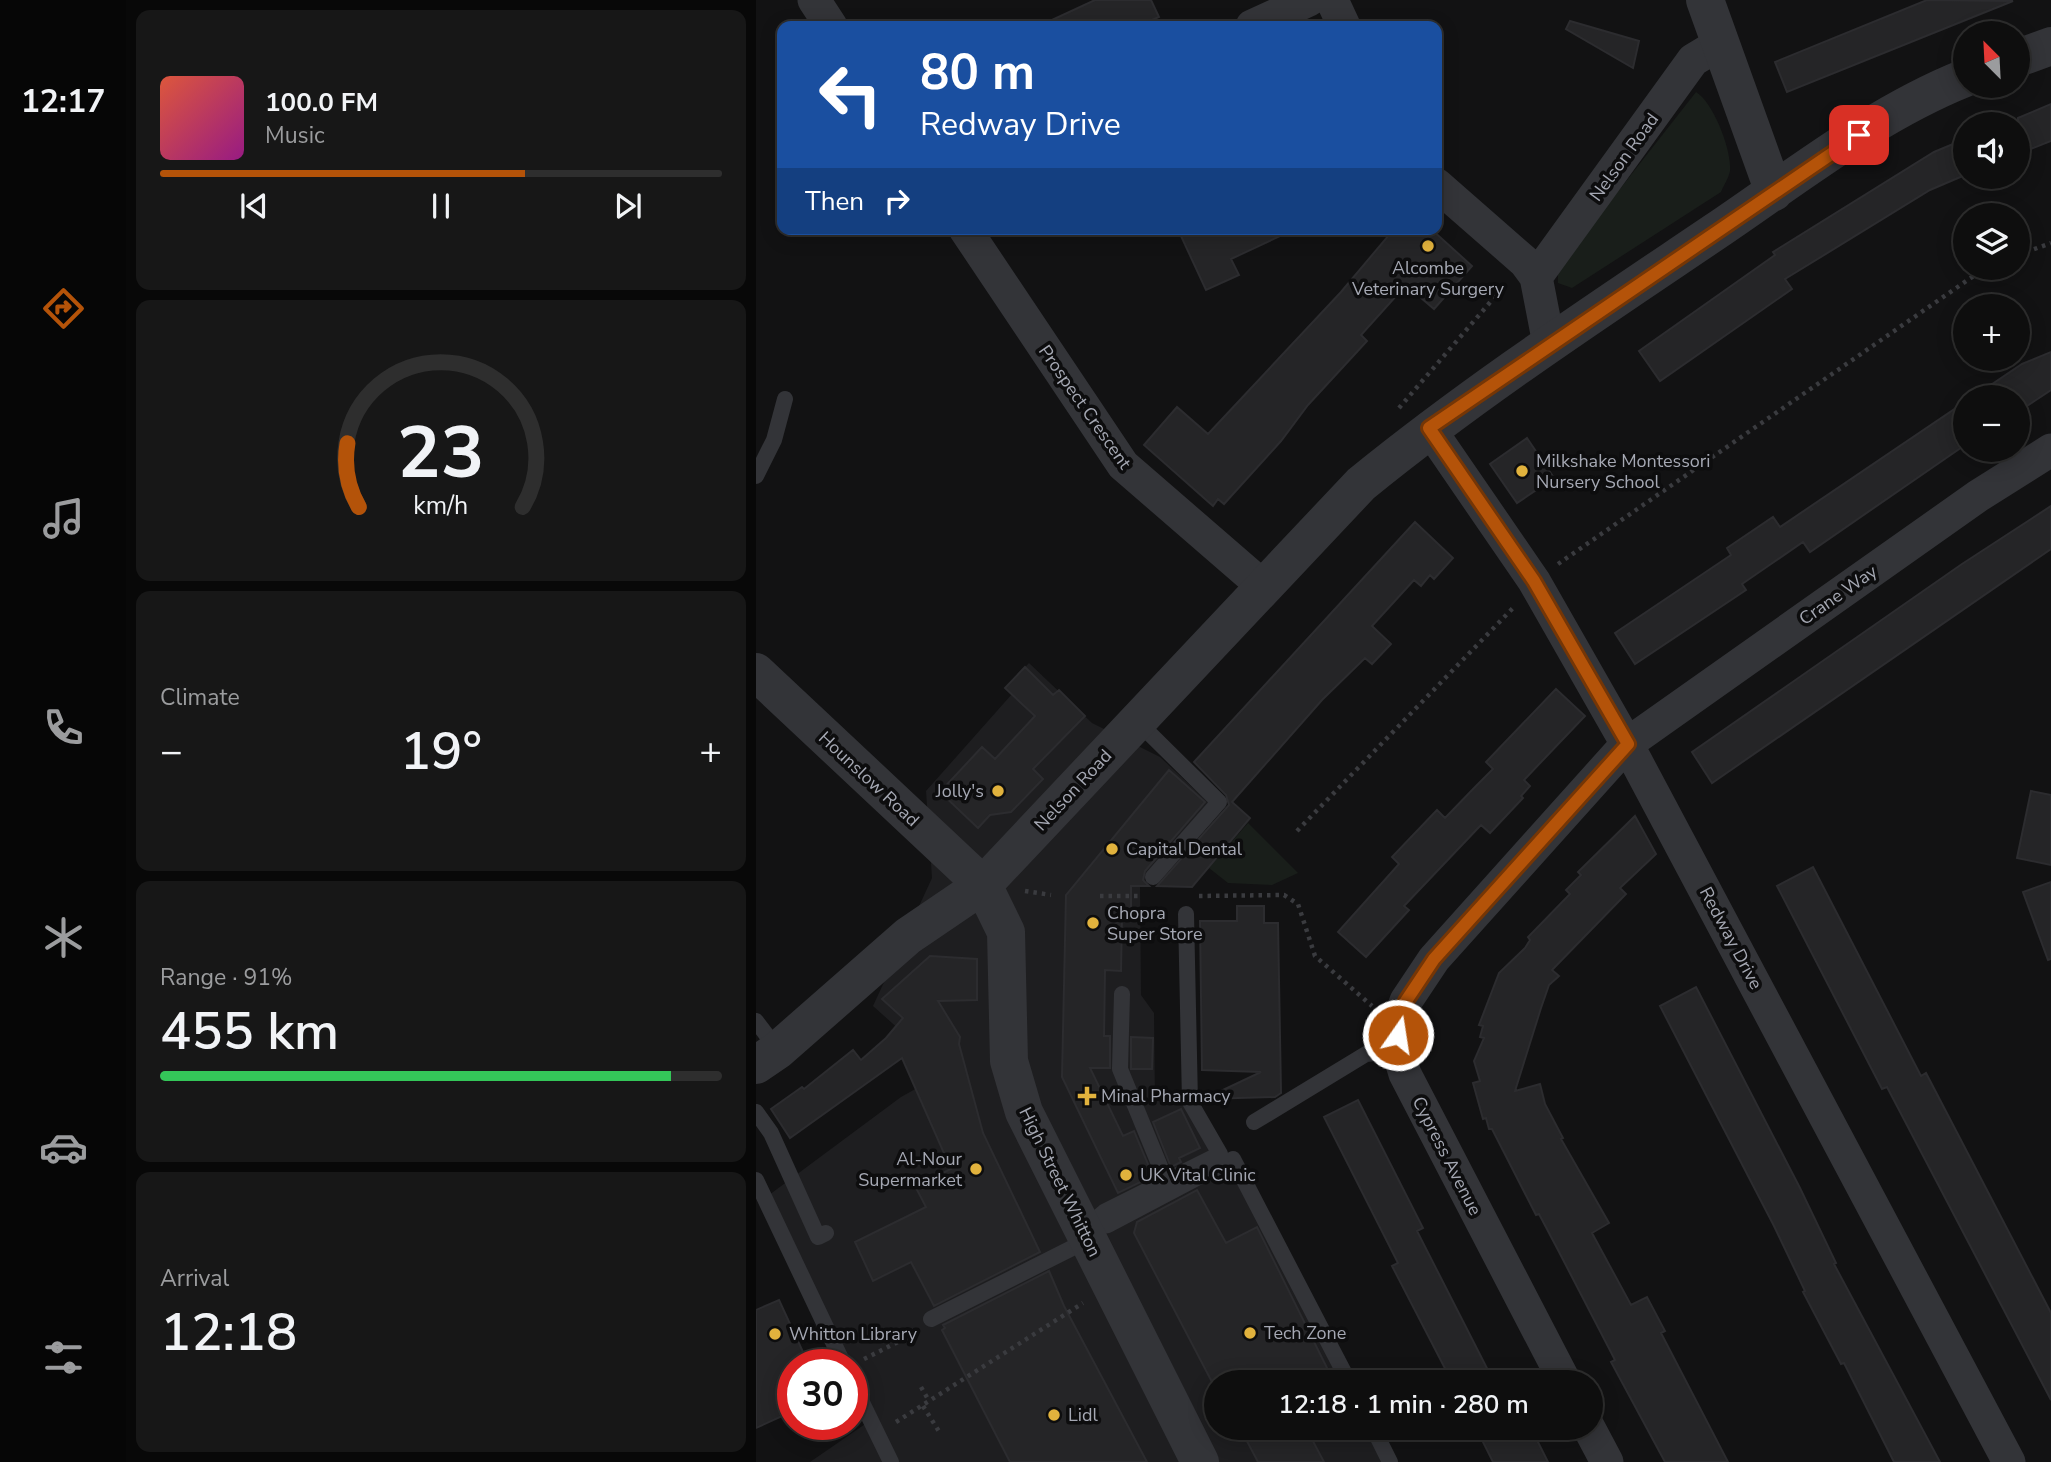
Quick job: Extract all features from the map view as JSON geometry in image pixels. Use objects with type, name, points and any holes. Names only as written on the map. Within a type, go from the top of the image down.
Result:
[{"type":"street","points":[[814,0],[828,21]]},
{"type":"street","points":[[1263,21],[1309,0]]},
{"type":"street","points":[[1332,0],[1342,21]]},
{"type":"street","points":[[1704,0],[1718,45],[1774,192]]},
{"type":"street","name":"Nelson Road","points":[[1530,269],[1693,60],[1718,45]]},
{"type":"street","points":[[2030,54],[2051,46]]},
{"type":"street","name":"Nelson Road","points":[[763,1045],[908,936],[983,885],[1362,484],[1429,428],[1880,121],[1953,84]]},
{"type":"street","points":[[1442,190],[1530,269],[1549,344]]},
{"type":"street","name":"Prospect Crescent","points":[[969,235],[1123,465],[1265,588]]},
{"type":"street","name":"Redway Drive","points":[[1429,428],[1537,585],[1628,744],[2009,1462]]},
{"type":"street","name":"Crane Way","points":[[1628,744],[1978,496],[2051,450]]},
{"type":"street","name":"Hounslow Road","points":[[756,672],[983,885]]},
{"type":"street","points":[[1398,1035],[1406,1001],[1434,959],[1628,744]]},
{"type":"street","name":"High Street Whitton","points":[[983,885],[1006,932],[1009,1061],[1024,1112],[1200,1462]]},
{"type":"street","name":"Cypress Avenue","points":[[1398,1035],[1405,1074],[1559,1370]]},
{"type":"street","points":[[1595,1440],[1607,1462]]},
{"type":"lane","points":[[756,476],[774,440],[785,399]]},
{"type":"lane","points":[[1138,722],[1219,802],[1153,877]]},
{"type":"lane","points":[[1085,1235],[1104,1212],[1220,1154],[1190,1102],[1186,914]]},
{"type":"lane","points":[[1122,994],[1120,1069],[1166,1181]]},
{"type":"lane","points":[[1254,1122],[1398,1035]]},
{"type":"lane","points":[[756,1112],[771,1133],[818,1237],[826,1233]]},
{"type":"lane","points":[[931,1319],[1085,1235],[1233,1159],[1343,1370]]},
{"type":"lane","points":[[756,1180],[842,1349]]},
{"type":"lane","points":[[868,1415],[891,1462]]},
{"type":"lane","points":[[1379,1440],[1391,1462]]},
{"type":"path","points":[[2030,251],[2051,243]]},
{"type":"path","points":[[1390,419],[1530,269]]},
{"type":"path","points":[[1297,831],[1537,585],[1968,280]]},
{"type":"path","points":[[1192,896],[1284,895],[1298,904],[1315,956],[1324,967],[1370,1005],[1398,1035]]},
{"type":"path","points":[[1100,896],[1153,896]]},
{"type":"path","points":[[877,1433],[1111,1285]]},
{"type":"path","points":[[868,1356],[898,1342]]},
{"type":"path","points":[[921,1387],[929,1402]]},
{"type":"path","points":[[923,1406],[940,1433]]},
{"type":"shaded area","points":[[1696,92],[1715,116],[1728,151],[1730,171],[1721,192],[1572,288],[1558,283],[1558,268]]},
{"type":"shaded area","points":[[1029,663],[1092,723],[1160,757],[1209,803],[1140,886],[1141,995],[1154,1013],[1155,1101],[1181,1102],[1231,1168],[1341,1370],[1204,1370],[1204,1440],[1379,1440],[1391,1462],[810,1462],[842,1440],[868,1440],[868,1422],[871,1420],[868,1414],[868,1349],[837,1349],[765,1198],[901,1097],[937,1077],[902,1032],[873,1006],[932,878],[926,791],[1012,694],[1005,688]]},
{"type":"shaded area","points":[[1248,823],[1298,873],[1272,885],[1228,883],[1209,868]]},
{"type":"building","points":[[1095,0],[1151,0],[1159,17],[1150,21],[1050,21]]},
{"type":"building","points":[[1927,0],[2013,1],[1963,21],[1953,21],[1953,25],[1787,92],[1775,62]]},
{"type":"building","points":[[1570,21],[1639,41],[1633,68],[1566,29]]},
{"type":"building","points":[[2051,104],[2051,141],[2030,149],[2030,113]]},
{"type":"building","points":[[1953,144],[1953,180],[1930,190],[1785,279],[1792,289],[1660,381],[1639,351],[1775,255],[1773,252],[1934,152]]},
{"type":"building","points":[[1282,235],[1231,259],[1239,275],[1206,290],[1181,236]]},
{"type":"building","points":[[1389,235],[1438,235],[1472,266],[1434,309],[1406,285],[1361,335],[1367,341],[1308,405],[1281,441],[1224,504],[1218,499],[1213,506],[1144,445],[1177,407],[1208,434],[1341,292]]},
{"type":"building","points":[[2051,352],[2051,390],[2030,404],[2030,385],[1991,385],[2012,371],[2030,371],[2030,361]]},
{"type":"building","points":[[1953,410],[1953,453],[1810,552],[1803,542],[1742,584],[1746,590],[1635,664],[1615,633],[1731,555],[1727,548],[1773,517],[1780,527]]},
{"type":"building","name":"Milkshake Montessori Nursery School","points":[[1527,438],[1554,478],[1517,503],[1490,464]]},
{"type":"building","points":[[2051,506],[2051,549],[1712,783],[1692,752],[1962,564]]},
{"type":"building","points":[[1415,522],[1453,558],[1434,579],[1430,575],[1421,586],[1414,580],[1372,626],[1391,644],[1372,664],[1365,658],[1322,700],[1232,802],[1250,818],[1192,887],[1157,886],[1229,805],[1226,795],[1194,762]]},
{"type":"building","points":[[1025,667],[1053,695],[1059,690],[1085,716],[1033,769],[1043,779],[1011,812],[990,815],[978,828],[940,792],[982,747],[995,759],[1035,716],[1005,688]]},
{"type":"building","points":[[1556,689],[1585,716],[1524,780],[1530,786],[1521,796],[1523,798],[1490,833],[1481,825],[1404,906],[1409,910],[1366,957],[1338,932],[1399,864],[1392,857],[1437,810],[1445,818],[1493,769],[1486,762]]},
{"type":"building","points":[[1169,770],[1205,802],[1145,871],[1143,880],[1149,886],[1131,886],[1131,916],[1122,916],[1121,971],[1105,970],[1104,1036],[1110,1036],[1110,1068],[1090,1068],[1123,1136],[1134,1131],[1153,1176],[1118,1193],[1062,1077],[1066,895]]},
{"type":"building","points":[[2031,791],[2051,795],[2051,865],[2017,858]]},
{"type":"building","points":[[1635,816],[1656,854],[1620,888],[1626,894],[1552,970],[1559,976],[1549,985],[1515,1091],[1540,1084],[1545,1104],[1563,1138],[1561,1139],[1609,1223],[1592,1233],[1631,1305],[1647,1297],[1665,1331],[1661,1333],[1728,1462],[1665,1462],[1611,1362],[1615,1360],[1539,1214],[1536,1215],[1492,1129],[1489,1129],[1486,1118],[1483,1119],[1473,1083],[1480,1081],[1474,1061],[1484,1038],[1480,1037],[1483,1026],[1479,1025],[1499,973],[1525,948],[1530,940],[1528,937],[1570,894],[1566,890],[1581,875],[1578,872]]},
{"type":"building","points":[[1813,867],[1921,1076],[1926,1073],[2051,1313],[2051,1400],[1887,1087],[1882,1089],[1777,886]]},
{"type":"building","points":[[2051,882],[2051,959],[2048,960],[2023,892]]},
{"type":"building","points":[[1237,906],[1264,906],[1264,923],[1278,923],[1281,1093],[1275,1097],[1204,1099],[1261,1072],[1202,1070],[1200,921],[1237,921]]},
{"type":"building","points":[[930,956],[977,959],[977,1000],[938,1001],[960,1037],[959,1044],[983,1133],[1040,1252],[934,1306],[911,1262],[873,1281],[855,1242],[926,1207],[915,1186],[951,1169],[902,1058],[790,1138],[771,1109],[802,1087],[804,1089],[853,1050],[861,1060],[886,1038],[903,1018],[882,999]]},
{"type":"building","points":[[1696,987],[1800,1188],[1836,1263],[1834,1264],[1940,1462],[1894,1462],[1844,1363],[1841,1364],[1803,1292],[1805,1291],[1774,1226],[1660,1006]]},
{"type":"building","points":[[1131,1037],[1153,1038],[1152,1069],[1131,1069]]},
{"type":"building","points":[[1358,1100],[1423,1228],[1417,1231],[1488,1370],[1446,1370],[1392,1266],[1398,1263],[1324,1117]]},
{"type":"building","points":[[1181,1109],[1200,1148],[1179,1158],[1181,1162],[1171,1167],[1153,1122]]},
{"type":"building","points":[[1197,1190],[1226,1243],[1257,1227],[1328,1370],[1206,1370],[1134,1233],[1137,1222]]},
{"type":"building","name":"Lidl","points":[[1049,1271],[1064,1306],[1147,1462],[1010,1462],[942,1330],[945,1328],[943,1325]]},
{"type":"building","name":"Whitton Library","points":[[779,1300],[802,1349],[777,1349],[777,1418],[756,1428],[756,1310]]},
{"type":"building","points":[[1246,1440],[1312,1440],[1324,1462],[1258,1462]]},
{"type":"building","points":[[1482,1440],[1537,1440],[1548,1462],[1493,1462]]},
{"type":"place","name":"Alcombe Veterinary Surgery","points":[[1428,246]]},
{"type":"place","name":"Milkshake Montessori Nursery School","points":[[1522,471]]},
{"type":"place","name":"Jolly's","points":[[998,791]]},
{"type":"place","name":"Capital Dental","points":[[1112,849]]},
{"type":"place","name":"Chopra Super Store","points":[[1093,923]]},
{"type":"place","name":"Minal Pharmacy","points":[[1087,1096]]},
{"type":"place","name":"Al-Nour Supermarket","points":[[976,1169]]},
{"type":"place","name":"UK Vital Clinic","points":[[1126,1175]]},
{"type":"place","name":"Tech Zone","points":[[1250,1333]]},
{"type":"place","name":"Whitton Library","points":[[775,1334]]},
{"type":"place","name":"Lidl","points":[[1054,1415]]},
{"type":"route","points":[[1398,1035],[1399,1020],[1406,1001],[1434,959],[1628,744],[1534,581],[1429,428],[1859,135]]}]
